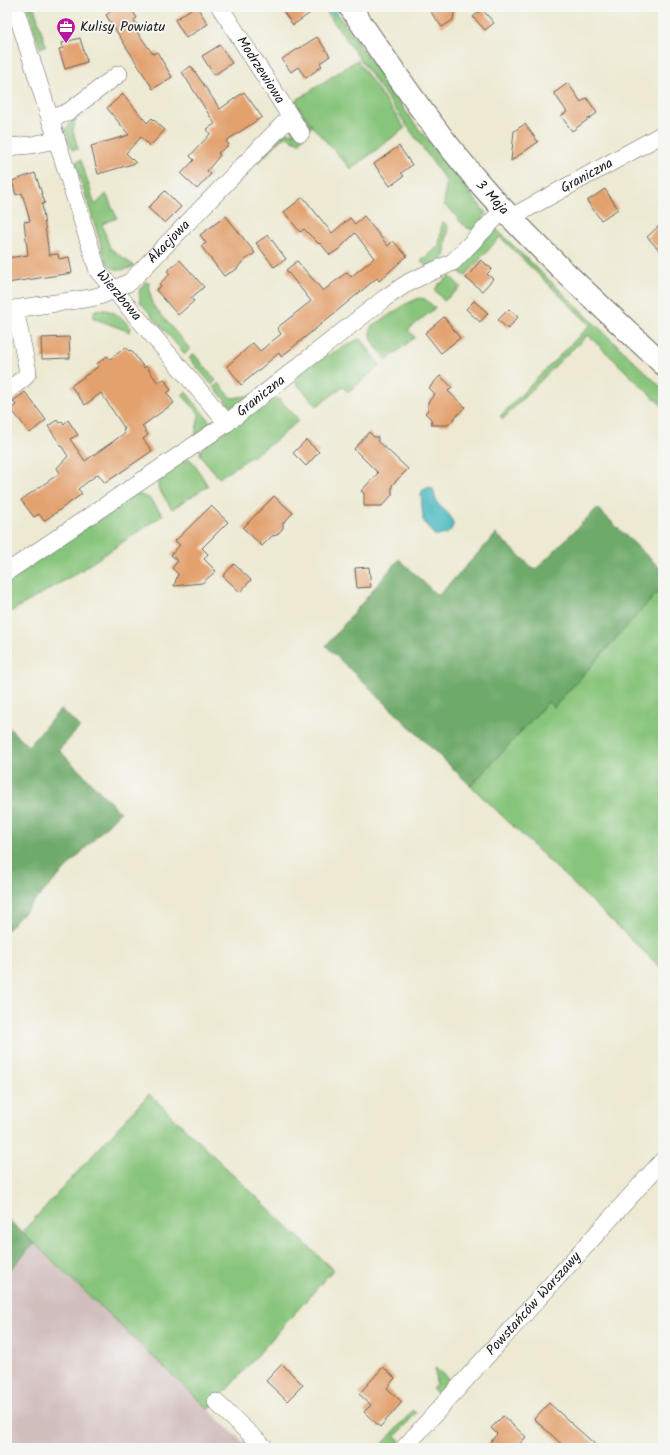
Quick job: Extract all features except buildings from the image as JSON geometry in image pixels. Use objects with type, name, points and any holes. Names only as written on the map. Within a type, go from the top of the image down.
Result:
[{"type":"main road","name":"3 Maja","points":[[350,7],[442,136],[508,214],[663,364]]},
{"type":"street","name":"Wierzbowa","points":[[15,7],[94,261],[102,278],[227,423]]},
{"type":"street","name":"Modrzewiowa","points":[[220,7],[301,133]]},
{"type":"street","points":[[50,119],[68,112],[119,74]]},
{"type":"street","name":"Akacjowa","points":[[7,391],[24,378],[28,372],[11,310],[91,298],[114,291],[136,278],[290,117]]},
{"type":"street","name":"Graniczna","points":[[7,572],[227,423],[385,298],[408,282],[453,262],[508,214],[519,214],[663,134]]},
{"type":"street","points":[[7,147],[31,145],[56,140]]},
{"type":"street","name":"Powstańców Warszawy","points":[[404,1448],[663,1160]]},
{"type":"street","points":[[216,1402],[265,1448]]},
{"type":"shaded area","points":[[34,1244],[249,1448],[7,1448],[7,1273]]},
{"type":"green space","points":[[27,7],[34,7],[46,46],[40,48]]},
{"type":"green space","points":[[323,7],[333,7],[411,119],[485,212],[484,219],[474,230],[469,229],[461,223],[452,211],[444,205],[446,181]]},
{"type":"green space","points":[[357,60],[405,128],[351,169],[312,126],[295,101]]},
{"type":"green space","points":[[293,101],[311,127],[299,143],[286,137],[281,139],[258,163],[257,162],[286,132],[293,134],[291,102]]},
{"type":"green space","points":[[76,117],[73,131],[78,149],[72,150],[65,129]]},
{"type":"green space","points":[[81,160],[95,205],[106,194],[117,218],[102,224],[110,248],[134,266],[120,270],[110,267],[107,264],[75,162]]},
{"type":"green space","points":[[442,222],[448,227],[444,258],[428,269],[421,260],[439,246]]},
{"type":"green space","points":[[495,228],[663,389],[663,407],[588,335],[562,359],[503,419],[500,416],[590,325],[500,237],[465,276],[456,269]]},
{"type":"green space","points":[[450,276],[461,287],[444,301],[435,290],[438,285]]},
{"type":"green space","points":[[145,282],[149,283],[152,304],[190,349],[185,354],[140,302],[139,291]]},
{"type":"green space","points":[[419,298],[425,299],[435,308],[408,330],[415,337],[387,360],[371,337],[371,327],[406,304]]},
{"type":"green space","points":[[95,310],[106,310],[116,314],[131,328],[130,332],[93,318]]},
{"type":"green space","points":[[359,339],[363,341],[380,366],[348,392],[343,387],[317,406],[295,380],[305,367]]},
{"type":"green space","points":[[194,354],[216,380],[212,385],[189,358]]},
{"type":"green space","points":[[219,383],[231,398],[252,395],[231,407],[214,387]]},
{"type":"green space","points":[[186,392],[210,422],[205,426],[208,431],[195,437],[199,414],[182,395]]},
{"type":"green space","points":[[271,397],[280,400],[299,420],[275,441],[219,478],[200,455],[201,449]]},
{"type":"green space","points":[[188,458],[193,462],[208,486],[172,509],[158,488],[158,476]]},
{"type":"green space","points":[[135,493],[149,498],[163,515],[77,573],[7,614],[7,576]]},
{"type":"green space","points":[[597,508],[663,571],[663,586],[554,707],[548,702],[471,786],[326,646],[399,559],[438,596],[496,534],[535,570]]},
{"type":"green space","points":[[663,586],[663,970],[471,786],[548,701],[554,707]]},
{"type":"green space","points":[[61,709],[80,727],[59,750],[120,812],[7,930],[7,726],[28,746]]},
{"type":"green space","points":[[149,1094],[333,1270],[209,1410],[22,1232]]},
{"type":"green space","points":[[7,1218],[34,1244],[7,1273]]},
{"type":"green space","points":[[435,1368],[452,1382],[440,1396],[432,1389],[436,1385]]},
{"type":"green space","points":[[413,1410],[416,1413],[396,1436],[400,1441],[394,1448],[379,1448]]},
{"type":"water","points":[[429,487],[433,489],[436,501],[452,519],[452,527],[449,532],[444,535],[434,535],[423,520],[421,494],[422,491]]},
{"type":"waterway","points":[[330,7],[335,14]]},
{"type":"place","name":"Kulisy Powiatu","points":[[66,44]]}]
